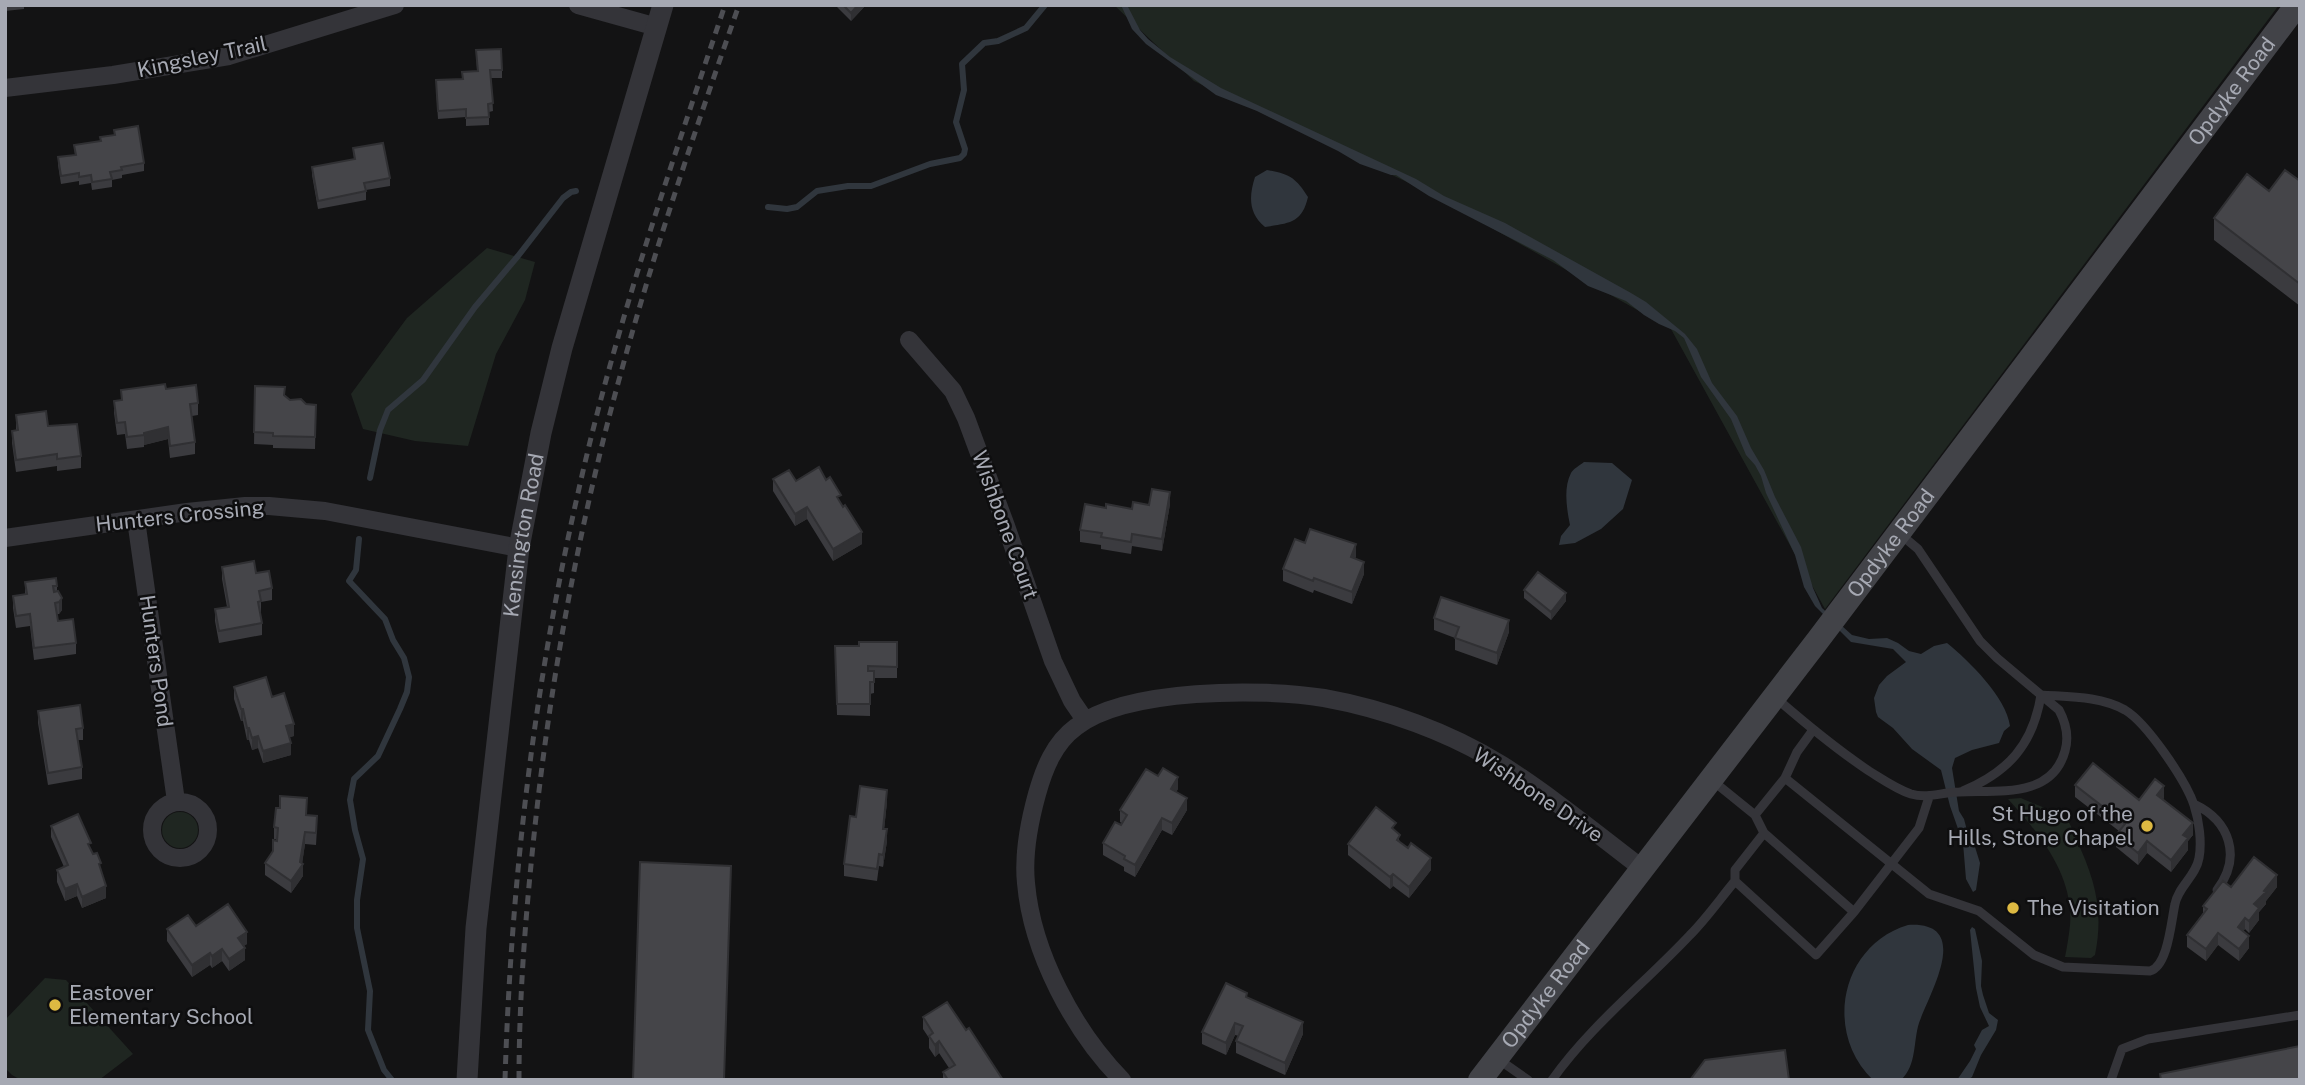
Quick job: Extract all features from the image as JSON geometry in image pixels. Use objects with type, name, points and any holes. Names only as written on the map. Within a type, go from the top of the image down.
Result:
[{"type":"main road","name":"Opdyke Road","points":[[1480,1080],[1712,780],[2297,5]]},
{"type":"street","name":"Kingsley Trail","points":[[5,88],[139,71],[229,56],[395,5]]},
{"type":"street","points":[[578,5],[657,27]]},
{"type":"street","name":"Kensington Road","points":[[467,1080],[476,928],[519,548],[539,443],[562,348],[663,5]]},
{"type":"street","name":"Wishbone Court","points":[[909,340],[953,391],[962,409],[1053,661],[1072,701],[1085,720]]},
{"type":"street","name":"Hunters Crossing","points":[[5,538],[246,506],[294,507],[519,548]]},
{"type":"street","name":"Hunters Pond","points":[[136,520],[176,801]]},
{"type":"street","name":"Wishbone Drive","points":[[1122,1080],[1088,1041],[1061,993],[1035,927],[1026,884],[1027,842],[1040,784],[1055,750],[1065,736],[1085,720],[1134,703],[1226,692],[1284,693],[1350,704],[1444,735],[1489,757],[1516,774],[1643,869]]},
{"type":"lane","points":[[1775,697],[1813,730],[1889,784],[1912,794],[1929,797],[1961,791],[1979,793],[2030,788],[2050,777],[2062,759],[2067,735],[2065,720],[2059,710],[1997,659],[1980,641],[1918,549],[1899,533]]},
{"type":"lane","points":[[1961,791],[1992,777],[2018,753],[2031,734],[2042,695]]},
{"type":"lane","points":[[1785,778],[1929,894],[1979,911],[2018,944],[2043,960],[2063,967],[2150,971],[2155,969],[2163,960],[2176,897],[2198,863],[2200,841],[2194,804],[2164,754],[2131,715],[2102,702],[2042,695]]},
{"type":"lane","points":[[1755,815],[1785,778],[1797,752],[1813,730]]},
{"type":"lane","points":[[1712,780],[1755,815],[1764,833],[1854,912]]},
{"type":"lane","points":[[1735,881],[1816,955],[1854,912],[1919,828],[1929,797]]},
{"type":"lane","points":[[2194,804],[2216,817],[2224,827],[2228,840],[2230,868],[2225,881],[2217,890]]},
{"type":"lane","points":[[1552,1080],[1622,1001],[1692,934],[1735,881],[1735,870],[1764,833]]},
{"type":"lane","points":[[2111,1080],[2122,1049],[2148,1039],[2300,1015]]},
{"type":"lane","points":[[1497,1058],[1528,1080]]},
{"type":"shaded area","points":[[1114,5],[2279,5],[1825,609],[1671,329],[1430,193],[1194,81]]},
{"type":"shaded area","points":[[1121,5],[1127,5],[1148,39],[1170,57],[1221,88],[1505,223],[1646,302],[1685,334],[1697,349],[1712,383],[1737,416],[1764,470],[1801,547],[1822,608],[1852,635],[1869,639],[1887,638],[1909,651],[1921,654],[1934,646],[1947,643],[1966,659],[2002,703],[2010,726],[2004,731],[1999,743],[1955,758],[1952,768],[1959,811],[1980,863],[1976,890],[1973,892],[1966,879],[1963,843],[1941,770],[1912,749],[1876,712],[1874,698],[1879,685],[1906,662],[1893,649],[1851,642],[1815,606],[1804,587],[1795,555],[1766,493],[1761,476],[1746,455],[1731,419],[1701,377],[1684,338],[1644,315],[1626,301],[1588,286],[1553,260],[1429,196],[1396,175],[1360,164],[1257,111],[1216,95],[1146,44],[1132,29]]},
{"type":"shaded area","points":[[1267,170],[1292,178],[1308,197],[1302,212],[1294,220],[1265,227],[1255,216],[1251,197],[1255,177]]},
{"type":"shaded area","points":[[487,248],[535,262],[525,300],[496,354],[468,446],[415,441],[363,429],[351,394],[407,318]]},
{"type":"shaded area","points":[[1584,462],[1612,463],[1632,480],[1623,509],[1601,529],[1575,543],[1559,545],[1561,536],[1570,525],[1567,485],[1573,470]]},
{"type":"shaded area","points":[[2021,798],[2063,817],[2071,826],[2096,896],[2098,939],[2095,955],[2091,958],[2065,957],[2070,925],[2066,889],[2052,856],[2008,799]]},
{"type":"shaded area","points":[[180,812],[193,817],[198,830],[193,843],[180,848],[167,843],[162,830],[167,817]]},
{"type":"shaded area","points":[[1908,925],[1928,927],[1939,935],[1943,947],[1942,962],[1919,1023],[1912,1060],[1906,1074],[1901,1080],[1873,1080],[1857,1060],[1848,1038],[1844,1015],[1847,992],[1854,970],[1867,951],[1885,935]]},
{"type":"shaded area","points":[[1972,927],[1975,929],[1982,961],[1983,995],[1989,1013],[1998,1020],[1996,1030],[1972,1077],[1957,1080],[1976,1049],[1974,1045],[1982,1030],[1989,1026],[1980,1007],[1976,988],[1970,930]]},
{"type":"shaded area","name":"Eastover Elementary School","points":[[45,978],[66,980],[133,1054],[99,1080],[21,1080],[12,1075],[5,1068],[5,1020]]},
{"type":"building","points":[[843,5],[858,5],[851,13]]},
{"type":"building","points":[[501,49],[502,70],[490,70],[493,103],[488,104],[489,117],[466,118],[466,109],[438,111],[436,80],[463,79],[462,72],[478,71],[476,50]]},
{"type":"building","points":[[138,126],[144,163],[110,172],[112,179],[92,182],[91,175],[79,177],[79,173],[61,176],[58,157],[76,155],[74,145],[101,141],[100,137],[115,135],[114,130]]},
{"type":"building","points":[[383,143],[390,178],[364,183],[366,191],[318,201],[312,167],[355,159],[353,148]]},
{"type":"building","points":[[2285,170],[2300,181],[2300,284],[2214,218],[2247,174],[2269,191]]},
{"type":"building","points":[[165,384],[166,389],[196,385],[198,403],[190,404],[195,442],[170,446],[168,427],[127,437],[125,422],[117,423],[114,401],[122,400],[121,390]]},
{"type":"building","points":[[255,386],[285,387],[284,395],[290,400],[301,399],[306,404],[316,405],[315,437],[273,436],[273,433],[254,432]]},
{"type":"building","points":[[46,411],[48,426],[77,424],[81,456],[57,459],[57,454],[16,460],[12,431],[18,430],[16,415]]},
{"type":"building","points":[[819,467],[826,480],[830,477],[841,495],[837,497],[862,532],[833,549],[807,507],[795,514],[773,479],[789,470],[796,481]]},
{"type":"building","points":[[1152,489],[1170,492],[1162,539],[1132,534],[1131,542],[1101,537],[1102,533],[1080,530],[1085,504],[1106,508],[1106,504],[1132,509],[1133,502],[1149,505]]},
{"type":"building","points":[[1310,529],[1356,544],[1351,557],[1364,562],[1352,592],[1283,569],[1295,539],[1305,543]]},
{"type":"building","points":[[254,561],[256,573],[269,571],[272,588],[259,591],[262,623],[219,631],[215,609],[229,607],[222,567]]},
{"type":"building","points":[[1538,572],[1566,593],[1551,612],[1524,590]]},
{"type":"building","points":[[56,578],[57,586],[53,586],[54,592],[58,591],[62,598],[55,603],[58,621],[73,619],[76,643],[34,648],[30,614],[16,616],[13,596],[27,594],[25,582]]},
{"type":"building","points":[[1441,597],[1509,620],[1497,653],[1455,638],[1459,627],[1434,618]]},
{"type":"building","points":[[859,642],[897,642],[897,667],[868,666],[868,671],[874,671],[874,682],[870,682],[870,704],[837,704],[835,646],[859,646]]},
{"type":"building","points":[[266,677],[272,697],[284,693],[294,724],[286,726],[291,743],[263,751],[258,736],[252,738],[247,728],[234,687]]},
{"type":"building","points":[[80,705],[83,728],[76,729],[82,767],[48,773],[38,711]]},
{"type":"building","name":"St Hugo of the Hills, Stone Chapel","points":[[2093,763],[2139,800],[2155,779],[2164,786],[2157,795],[2193,823],[2183,835],[2188,838],[2171,860],[2147,841],[2138,853],[2116,835],[2125,824],[2075,785]]},
{"type":"building","points":[[1163,768],[1178,777],[1171,789],[1187,798],[1172,823],[1162,818],[1135,865],[1103,843],[1115,822],[1121,825],[1127,815],[1120,810],[1146,769],[1158,776]]},
{"type":"building","points":[[860,786],[887,790],[883,829],[887,829],[883,855],[879,854],[877,869],[844,864],[850,816],[856,817]]},
{"type":"building","points":[[280,796],[307,798],[306,815],[317,816],[316,833],[305,832],[300,862],[303,864],[291,881],[265,863],[273,851],[273,840],[277,841],[278,828],[274,827],[276,808],[280,808]]},
{"type":"building","points":[[1376,807],[1396,823],[1392,828],[1400,835],[1397,840],[1408,848],[1411,843],[1431,858],[1409,887],[1393,874],[1390,877],[1348,844]]},
{"type":"building","points":[[78,814],[91,843],[88,844],[93,854],[97,853],[101,863],[99,864],[106,886],[82,897],[77,884],[65,889],[57,870],[68,865],[51,826]]},
{"type":"building","points":[[2254,857],[2277,875],[2254,904],[2259,908],[2249,921],[2245,918],[2238,927],[2249,936],[2239,949],[2218,933],[2206,949],[2187,935],[2207,909],[2203,906],[2223,881],[2231,887]]},
{"type":"building","points":[[640,862],[731,866],[724,1080],[633,1080]]},
{"type":"building","points":[[228,904],[247,932],[238,938],[245,948],[229,959],[222,949],[212,956],[210,953],[192,965],[167,929],[188,915],[196,926]]},
{"type":"building","points":[[1226,983],[1247,993],[1246,997],[1303,1022],[1285,1063],[1236,1041],[1243,1026],[1235,1023],[1226,1043],[1202,1032]]},
{"type":"building","points":[[947,1002],[966,1030],[969,1028],[1003,1080],[948,1080],[943,1072],[955,1065],[939,1041],[935,1045],[929,1036],[933,1033],[923,1017]]},
{"type":"building","points":[[2300,1046],[2300,1080],[2161,1080],[2160,1074]]},
{"type":"building","points":[[1785,1050],[1789,1080],[1690,1080],[1705,1060]]},
{"type":"waterway","points":[[768,207],[797,207],[817,191],[848,186],[871,186],[930,164],[960,158],[965,149],[956,122],[964,90],[962,64],[984,43],[998,41],[1026,28],[1045,5]]},
{"type":"waterway","points":[[370,478],[380,430],[388,410],[423,380],[475,307],[563,198],[576,191]]},
{"type":"waterway","points":[[359,539],[356,570],[349,581],[385,619],[404,658],[409,677],[407,692],[378,756],[354,779],[350,800],[363,859],[357,900],[357,928],[370,991],[368,1030],[384,1070],[392,1080]]},
{"type":"railway","points":[[505,1080],[513,932],[527,785],[562,566],[609,369],[665,186],[725,5]]},
{"type":"railway","points":[[519,1080],[520,1016],[535,826],[550,708],[570,590],[595,473],[638,313],[679,181],[739,5]]},
{"type":"place","name":"St Hugo of the Hills, Stone Chapel","points":[[2147,826]]},
{"type":"place","name":"The Visitation","points":[[2013,908]]},
{"type":"place","name":"Eastover Elementary School","points":[[55,1005]]}]
